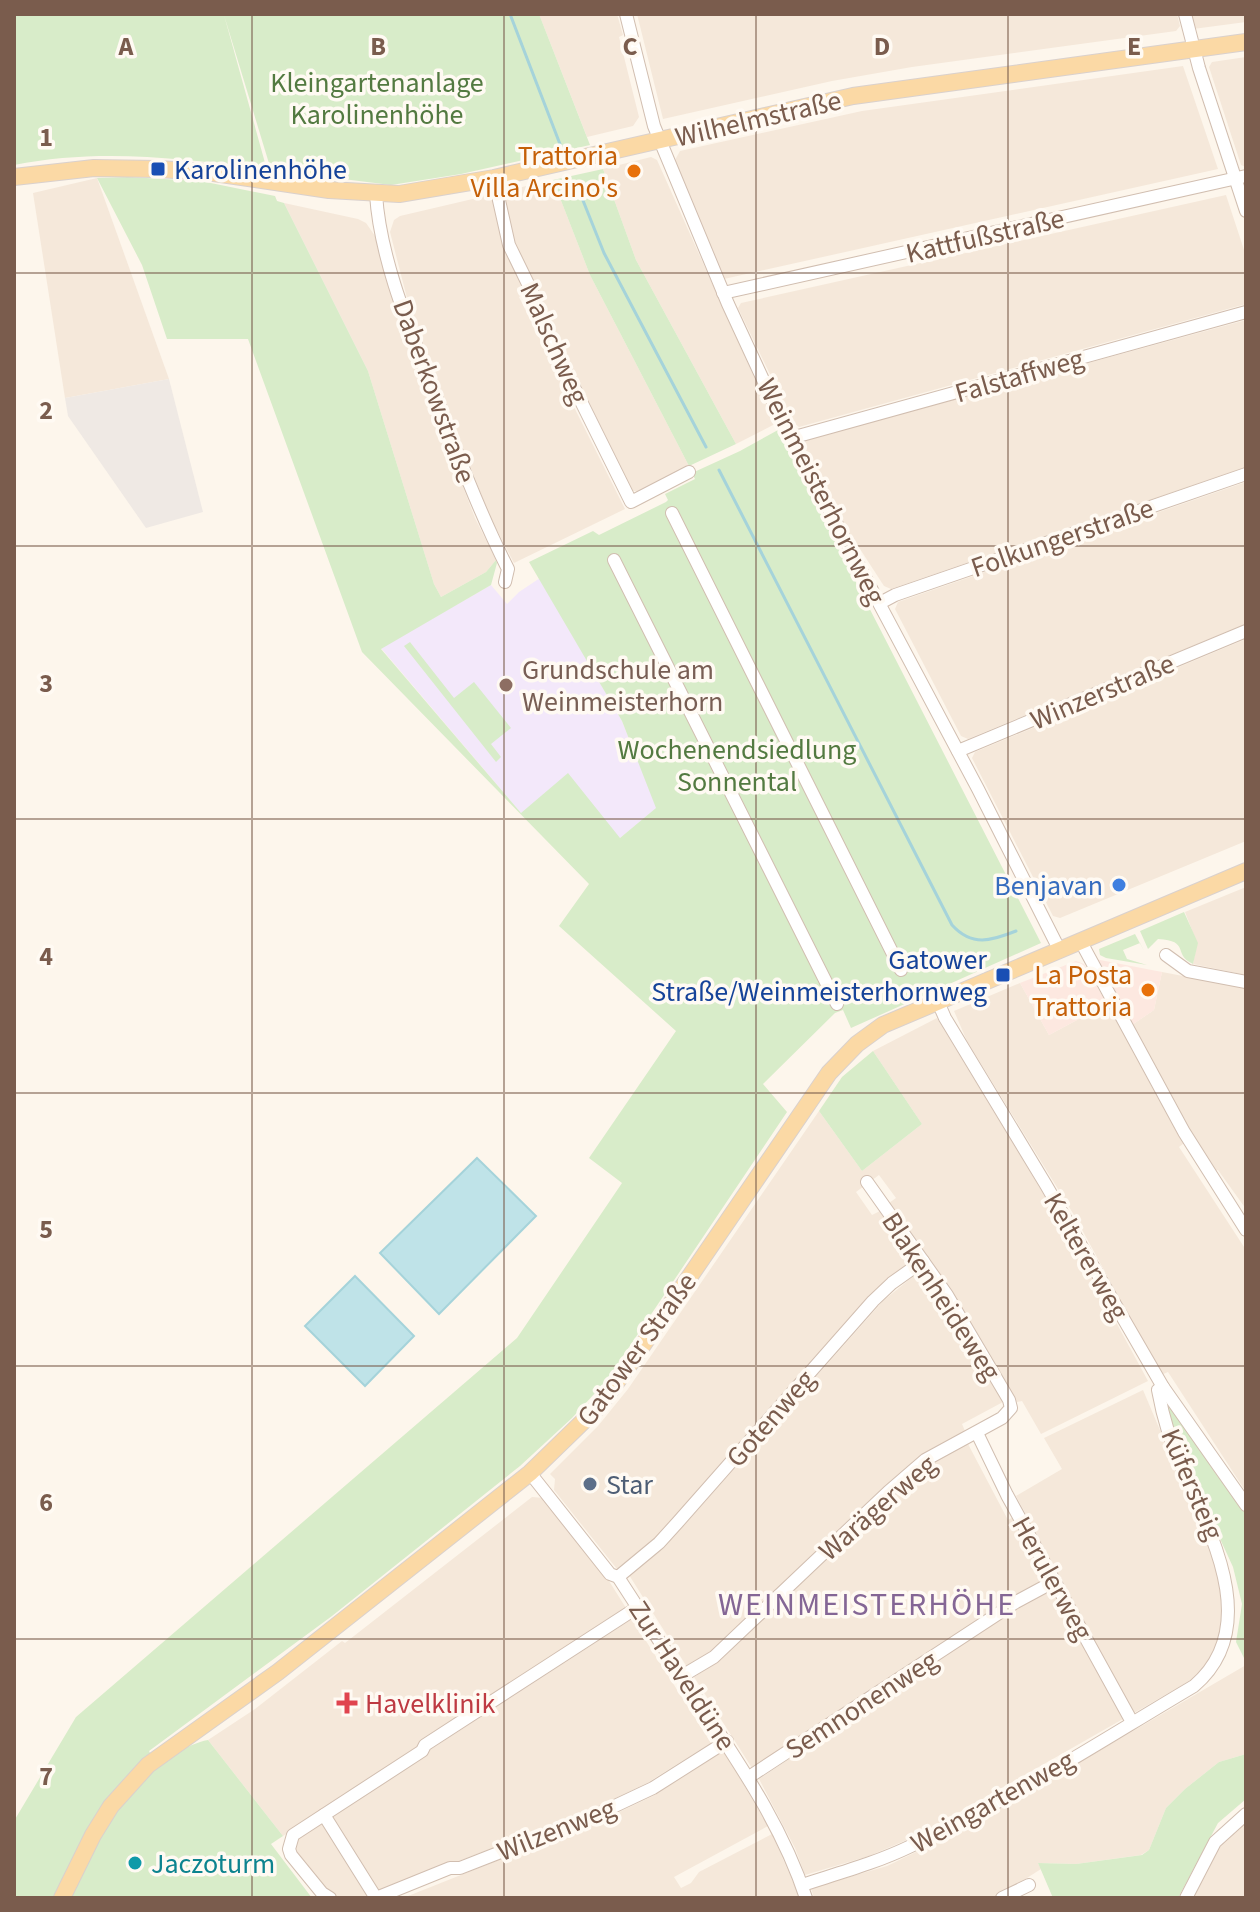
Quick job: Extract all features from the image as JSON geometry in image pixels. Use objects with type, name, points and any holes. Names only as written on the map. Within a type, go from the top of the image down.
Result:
[{"type":"main road","name":"Wilhelmstraße","points":[[14,177],[94,168],[145,168],[207,172],[376,194],[444,188],[884,91],[1246,42]]},
{"type":"main road","name":"Gatower Straße","points":[[62,1898],[111,1806],[148,1765],[278,1672],[530,1473],[580,1428],[608,1395],[829,1073],[870,1033],[1246,871]]},
{"type":"street","name":"Weinmeisterhornweg","points":[[626,14],[659,141],[723,293],[791,438],[958,751],[1060,951]]},
{"type":"street","points":[[1185,14],[1193,49],[1241,177],[1246,211]]},
{"type":"street","name":"Kattfußstraße","points":[[723,293],[1241,177]]},
{"type":"street","name":"Malschweg","points":[[494,178],[509,245],[552,343],[631,502],[689,472]]},
{"type":"street","name":"Daberkowstraße","points":[[376,194],[377,212],[398,293],[478,508],[508,569],[505,582]]},
{"type":"street","name":"Falstaffweg","points":[[791,438],[1246,312]]},
{"type":"street","name":"Folkungerstraße","points":[[880,603],[895,595],[1246,474]]},
{"type":"street","points":[[672,513],[901,970]]},
{"type":"street","points":[[614,560],[837,1004]]},
{"type":"street","name":"Winzerstraße","points":[[958,751],[1246,631]]},
{"type":"street","points":[[1081,942],[1184,1132],[1246,1228]]},
{"type":"street","points":[[1166,955],[1188,971],[1246,982]]},
{"type":"street","name":"Keltererweg","points":[[938,1002],[1163,1387],[1246,1505]]},
{"type":"street","name":"Blakenheideweg","points":[[867,1182],[947,1295],[1009,1400],[1011,1408],[1008,1413]]},
{"type":"street","name":"Gotenweg","points":[[618,1577],[659,1543],[873,1301],[923,1261]]},
{"type":"street","name":"Küfersteig","points":[[1163,1387],[1158,1390],[1175,1449],[1220,1545],[1237,1615],[1234,1638],[1227,1656],[1208,1676],[1174,1698]]},
{"type":"street","name":"Warägerweg","points":[[682,1676],[714,1657],[925,1460],[1008,1413]]},
{"type":"street","name":"Herulerweg","points":[[977,1433],[1132,1722]]},
{"type":"street","name":"Zur Haveldüne","points":[[530,1473],[610,1574],[618,1577],[727,1741],[764,1801],[806,1898]]},
{"type":"street","name":"Semnonenweg","points":[[749,1777],[1016,1602],[1055,1581]]},
{"type":"street","points":[[330,1898],[322,1893],[289,1849],[293,1835],[422,1751],[425,1745],[470,1714],[638,1607]]},
{"type":"street","name":"Weingartenweg","points":[[802,1885],[910,1847],[967,1818],[1174,1698]]},
{"type":"street","name":"Wilzenweg","points":[[376,1898],[600,1813],[653,1788],[727,1741]]},
{"type":"street","points":[[1186,1898],[1215,1842],[1246,1814]]},
{"type":"street","points":[[324,1815],[376,1898]]},
{"type":"street","points":[[1002,1898],[1029,1885]]},
{"type":"shaded area","points":[[539,14],[617,14],[623,35],[619,37],[639,117],[633,126],[587,137]]},
{"type":"shaded area","points":[[637,14],[1177,14],[1180,26],[1176,31],[832,81],[663,119]]},
{"type":"shaded area","points":[[1190,14],[1246,14],[1246,22],[1193,29]]},
{"type":"shaded area","points":[[1246,57],[1246,167],[1241,165],[1209,67],[1212,62]]},
{"type":"shaded area","points":[[1183,66],[1218,169],[724,279],[675,160],[680,151],[862,111]]},
{"type":"shaded area","points":[[651,157],[657,160],[775,424],[736,444],[636,260],[603,169]]},
{"type":"shaded area","points":[[97,178],[169,379],[65,398],[33,193]]},
{"type":"shaded area","points":[[553,180],[590,275],[689,466],[637,491],[632,491],[512,243],[500,192]]},
{"type":"shaded area","points":[[494,194],[528,291],[519,297],[625,509],[514,563],[490,517],[424,347],[407,298],[390,232],[394,220],[400,216]]},
{"type":"shaded area","points":[[1226,195],[1246,256],[1246,304],[799,427],[793,422],[738,308],[741,303]]},
{"type":"shaded area","points":[[284,203],[358,219],[366,223],[375,236],[410,349],[475,518],[496,560],[486,572],[441,597],[434,584],[368,371]]},
{"type":"shaded area","points":[[1246,320],[1246,467],[891,589],[884,586],[847,529],[803,446],[806,440]]},
{"type":"shaded area","points":[[169,379],[203,512],[146,528],[68,416],[65,398]]},
{"type":"shaded area","points":[[1246,482],[1246,624],[968,739],[961,736],[895,609],[898,602]]},
{"type":"shaded area","name":"Grundschule am Weinmeisterhorn","points":[[540,578],[622,721],[657,808],[620,838],[521,813],[381,648],[491,585],[507,604]]},
{"type":"shaded area","points":[[1246,639],[1246,841],[1060,918],[1053,916],[972,758],[975,752]]},
{"type":"shaded area","points":[[1246,887],[1246,975],[1193,964],[1197,943],[1185,912]]},
{"type":"shaded area","points":[[1095,959],[1162,972],[1154,1010],[1132,1025]]},
{"type":"shaded area","points":[[1076,961],[1084,964],[1107,1004],[1049,1035],[1020,983]]},
{"type":"shaded area","points":[[1162,972],[1246,988],[1246,1209],[1218,1170],[1215,1171],[1193,1137],[1132,1025],[1154,1010]]},
{"type":"shaded area","points":[[1020,983],[1049,1035],[1107,1004],[1184,1143],[1179,1147],[1246,1250],[1246,1492],[1168,1372],[1161,1375],[1074,1215],[967,1041],[954,1011]]},
{"type":"shaded area","points":[[937,1018],[1073,1243],[1148,1381],[1041,1434],[1022,1401],[1017,1402],[951,1290],[889,1203],[896,1198],[879,1175],[856,1192],[872,1215],[880,1211],[914,1260],[656,1538],[617,1569],[554,1490],[555,1479],[550,1474],[598,1426],[628,1389],[819,1111],[862,1171],[922,1124],[873,1051]]},
{"type":"shaded area","points":[[921,1270],[942,1299],[1003,1402],[962,1424],[965,1431],[916,1460],[876,1494],[714,1649],[687,1667],[629,1575],[663,1549],[883,1301]]},
{"type":"shaded area","points":[[1143,1390],[1182,1482],[1209,1531],[1231,1626],[1206,1671],[1134,1713],[1016,1496],[1062,1469],[1044,1438]]},
{"type":"shaded area","points":[[968,1444],[1008,1520],[1013,1517],[1046,1578],[752,1768],[694,1677],[721,1660],[923,1470],[945,1453]]},
{"type":"shaded area","points":[[532,1497],[544,1498],[609,1581],[626,1608],[419,1742],[422,1747],[283,1836],[208,1740],[255,1709],[342,1641],[345,1643]]},
{"type":"shaded area","points":[[1052,1589],[1123,1719],[923,1833],[869,1856],[805,1875],[795,1848],[759,1779],[1013,1610]]},
{"type":"shaded area","points":[[632,1619],[711,1743],[647,1783],[597,1807],[364,1898],[343,1898],[324,1890],[293,1850],[295,1840]]},
{"type":"shaded area","points":[[1246,1665],[1246,1754],[1219,1762],[1185,1789],[1166,1808],[1149,1850],[1141,1855],[1076,1864],[1038,1863],[1041,1869],[996,1898],[814,1898],[811,1888],[887,1866],[974,1824]]},
{"type":"shaded area","points":[[724,1751],[768,1826],[674,1877],[681,1888],[691,1883],[699,1872],[772,1834],[800,1898],[403,1898],[615,1814],[653,1796]]},
{"type":"shaded area","points":[[1246,1819],[1246,1898],[1191,1898],[1216,1850],[1227,1835]]},
{"type":"green space","name":"Kleingartenanlage Karolinenhöhe","points":[[14,14],[539,14],[590,145],[461,174],[391,185],[271,170],[224,15],[267,170],[172,159],[109,156],[14,165]]},
{"type":"green space","points":[[603,169],[636,260],[736,444],[689,466],[590,275],[553,180]]},
{"type":"green space","name":"Wochenendsiedlung Sonnental","points":[[97,178],[201,181],[275,196],[277,201],[284,203],[368,371],[434,584],[441,597],[486,572],[496,560],[497,563],[491,585],[381,649],[521,813],[568,773],[620,838],[656,808],[622,721],[529,562],[593,531],[599,535],[666,502],[665,494],[695,479],[692,473],[778,430],[1041,943],[851,1028],[843,1010],[835,1013],[763,1084],[787,1112],[607,1380],[572,1418],[520,1466],[332,1616],[149,1751],[151,1755],[111,1795],[56,1898],[14,1898],[14,1821],[76,1717],[517,1338],[622,1183],[589,1158],[676,1031],[559,926],[589,884],[362,652],[248,339],[167,339],[142,265]]},
{"type":"green space","points":[[410,642],[454,698],[474,682],[511,728],[491,744],[501,757],[496,762],[404,646]]},
{"type":"green space","points":[[1184,912],[1198,943],[1193,964],[1183,956],[1178,945],[1168,940],[1158,939],[1148,949],[1140,931]]},
{"type":"green space","points":[[1135,934],[1140,943],[1123,950],[1127,959],[1147,965],[1100,955],[1099,949]]},
{"type":"green space","points":[[873,1051],[922,1124],[862,1171],[819,1111],[842,1077]]},
{"type":"green space","points":[[1166,1399],[1246,1514],[1246,1662],[1236,1642],[1242,1604],[1233,1567],[1189,1471]]},
{"type":"green space","points":[[208,1740],[283,1836],[271,1844],[312,1898],[68,1898],[101,1831],[120,1803],[162,1763],[178,1752]]},
{"type":"green space","points":[[1246,1754],[1246,1799],[1218,1823],[1178,1898],[1053,1898],[1038,1863],[1076,1864],[1142,1855],[1149,1850],[1166,1808],[1185,1789],[1219,1762]]},
{"type":"water","points":[[477,1158],[536,1216],[439,1314],[380,1253]]},
{"type":"water","points":[[355,1276],[414,1336],[365,1386],[305,1326]]},
{"type":"waterway","points":[[510,14],[563,152]]},
{"type":"waterway","points":[[578,188],[604,253],[706,447]]},
{"type":"waterway","points":[[719,470],[952,925],[967,937],[982,940],[1016,931]]},
{"type":"place","name":"Karolinenhöhe","points":[[158,169]]},
{"type":"place","name":"Trattoria Villa Arcino's","points":[[634,171]]},
{"type":"place","name":"Grundschule am Weinmeisterhorn","points":[[506,685]]},
{"type":"place","name":"Benjavan","points":[[1119,885]]},
{"type":"place","name":"Gatower Straße/Weinmeisterhornweg","points":[[1003,975]]},
{"type":"place","name":"La Posta Trattoria","points":[[1148,990]]},
{"type":"place","name":"Star","points":[[590,1484]]},
{"type":"place","name":"Havelklinik","points":[[347,1703]]},
{"type":"place","name":"Jaczoturm","points":[[135,1863]]},
{"type":"district","name":"WEINMEISTERHÖHE","points":[[867,1604]]}]
